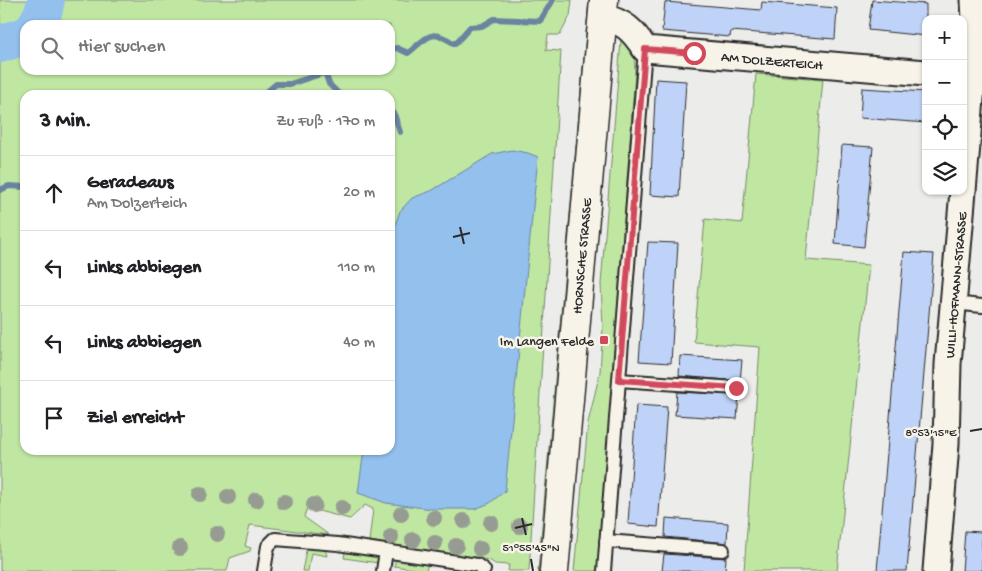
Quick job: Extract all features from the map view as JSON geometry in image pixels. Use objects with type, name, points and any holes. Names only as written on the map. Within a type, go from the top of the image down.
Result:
[{"type":"main road","name":"HORNSCHE STRASSE","points":[[554,571],[603,8]]},
{"type":"street","name":"WILLI-HOFMANN-STRASSE","points":[[936,571],[946,444],[948,364],[973,77],[976,24],[974,0]]},
{"type":"street","points":[[603,8],[634,32],[645,49]]},
{"type":"street","name":"AM DOLZERTEICH","points":[[645,49],[922,74]]},
{"type":"lane","points":[[604,571],[645,49]]},
{"type":"lane","points":[[953,303],[982,306]]},
{"type":"lane","points":[[619,380],[736,388]]},
{"type":"lane","points":[[264,571],[268,546],[275,539],[338,544],[477,564],[484,570]]},
{"type":"lane","points":[[606,541],[723,550]]},
{"type":"lane","points":[[383,571],[386,551]]},
{"type":"green space","points":[[0,0],[572,0],[570,16],[560,35],[548,35],[546,50],[561,51],[529,571],[508,571],[509,565],[495,564],[489,560],[369,541],[373,509],[365,505],[350,519],[307,508],[304,517],[329,535],[250,525],[245,546],[251,548],[250,551],[230,558],[227,571],[0,571]]},
{"type":"green space","points":[[589,0],[540,571],[538,571]]},
{"type":"green space","points":[[625,40],[634,48],[635,72],[598,571],[574,571],[588,423],[600,372],[603,327],[601,284],[621,41]]},
{"type":"green space","points":[[756,74],[823,79],[806,260],[869,265],[837,571],[744,571],[760,347],[694,342],[705,219],[742,223]]},
{"type":"green space","points":[[307,546],[325,548],[327,556],[311,553],[308,571],[302,571]]},
{"type":"green space","points":[[345,550],[379,556],[378,563],[344,558]]},
{"type":"green space","points":[[396,559],[428,563],[426,571],[394,566]]},
{"type":"water","points":[[512,150],[538,157],[505,491],[490,503],[475,509],[432,509],[386,503],[358,493],[363,455],[395,455],[395,226],[400,211],[412,198],[431,191],[492,154]]},
{"type":"building","points":[[872,0],[926,4],[926,15],[922,15],[922,36],[868,30]]},
{"type":"building","points":[[665,2],[761,10],[762,2],[837,8],[835,39],[731,31],[730,37],[662,31]]},
{"type":"building","points":[[656,79],[686,81],[679,197],[650,195]]},
{"type":"building","points":[[862,88],[922,92],[922,123],[860,118]]},
{"type":"building","points":[[842,145],[873,147],[864,247],[835,244]]},
{"type":"building","points":[[648,242],[678,243],[671,363],[639,361]]},
{"type":"building","points":[[904,252],[934,254],[928,326],[907,571],[877,571]]},
{"type":"building","points":[[680,356],[742,360],[740,381],[679,376]]},
{"type":"building","points":[[677,392],[739,395],[737,419],[675,415]]},
{"type":"building","points":[[636,405],[667,407],[658,527],[628,524]]},
{"type":"building","points":[[666,518],[728,523],[727,543],[665,537]]},
{"type":"building","points":[[965,531],[982,532],[982,571],[962,571]]},
{"type":"building","points":[[664,554],[726,558],[725,571],[662,571]]},
{"type":"waterway","points":[[39,20],[43,13],[46,0]]},
{"type":"waterway","points":[[395,48],[408,53],[426,38],[435,35],[455,44],[470,27],[482,26],[494,19],[540,21],[553,0]]},
{"type":"waterway","points":[[0,44],[20,38]]},
{"type":"waterway","points":[[0,51],[6,43]]},
{"type":"waterway","points":[[269,90],[276,84],[290,84],[318,75]]},
{"type":"waterway","points":[[326,75],[329,84],[335,90]]},
{"type":"waterway","points":[[395,117],[400,132]]},
{"type":"waterway","points":[[0,190],[9,186],[20,187]]},
{"type":"place","name":"Im Langen Felde","points":[[604,340]]},
{"type":"route","points":[[694,53],[645,49],[619,380],[736,388]]}]
